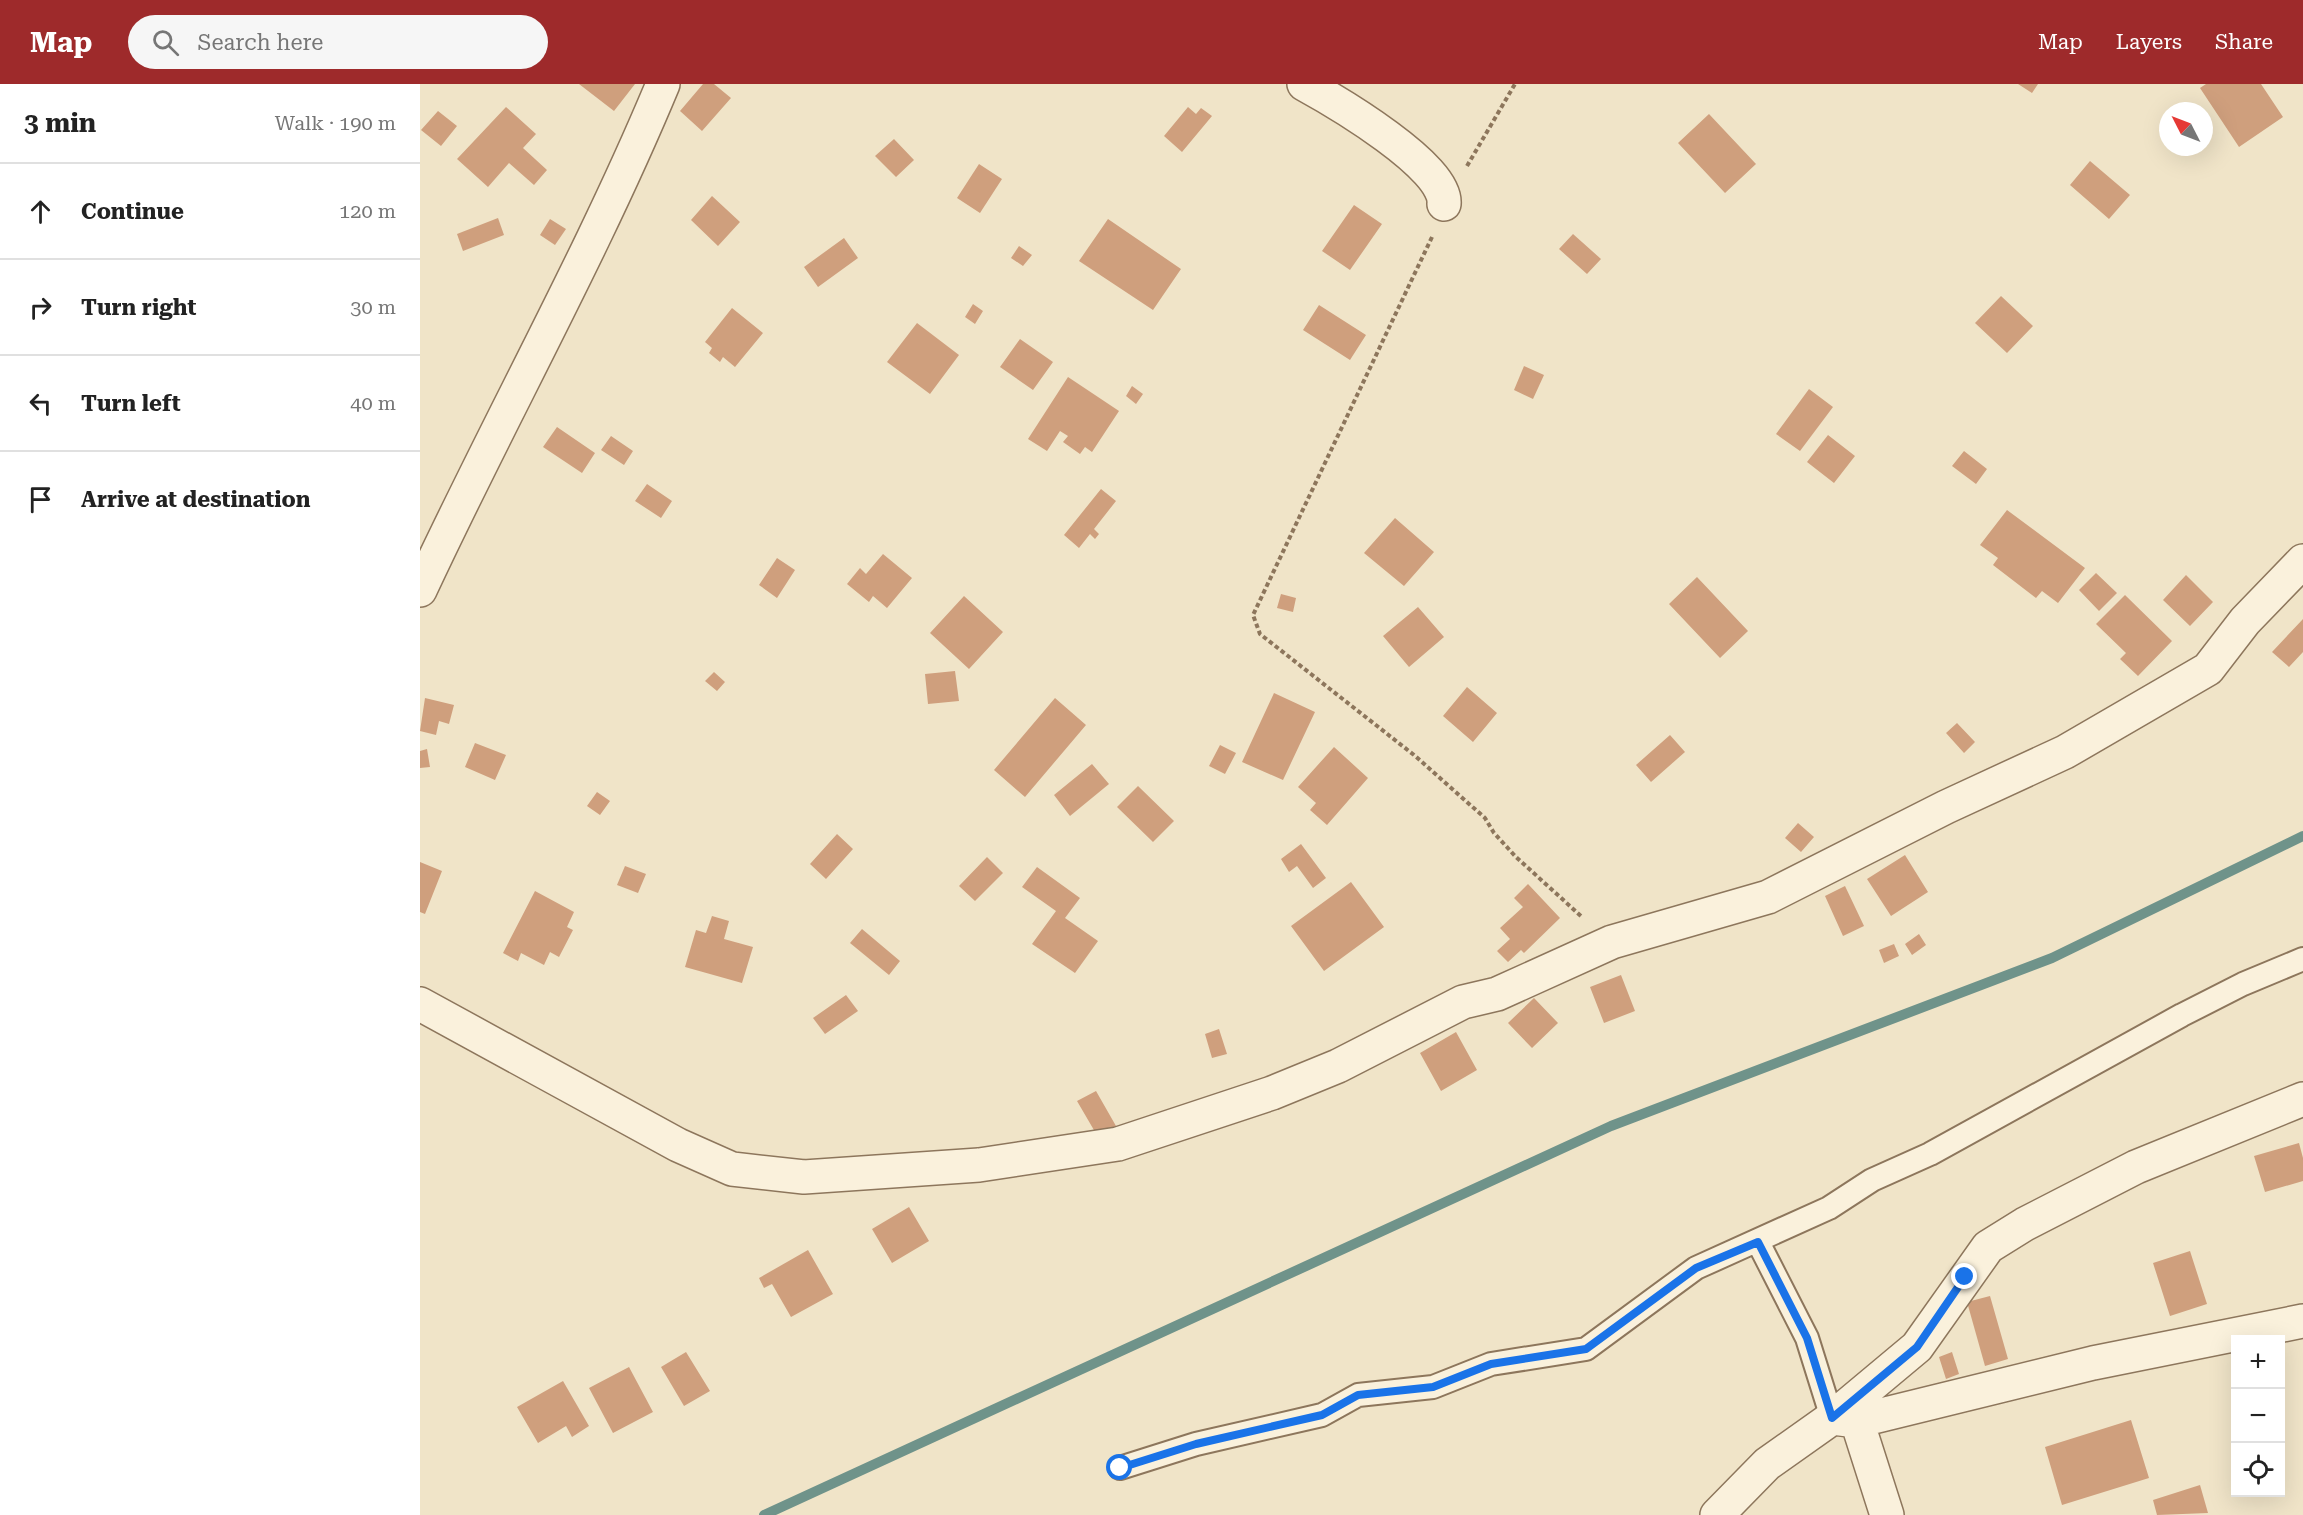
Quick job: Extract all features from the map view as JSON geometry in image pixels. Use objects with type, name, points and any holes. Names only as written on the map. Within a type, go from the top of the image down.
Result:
[{"type":"street","points":[[420,590],[628,168],[663,84]]},
{"type":"street","points":[[1304,84],[1352,111],[1429,171],[1445,195],[1444,204]]},
{"type":"street","points":[[420,1004],[678,1145],[732,1169],[804,1177],[979,1165],[1118,1144],[1272,1093],[1338,1066],[1463,1002],[1497,994],[1612,942],[1768,897],[1946,807],[2065,752],[2208,669],[2245,621],[2303,561]]},
{"type":"street","points":[[1717,1515],[1767,1464],[1844,1420],[1917,1347],[1988,1247],[2025,1224],[2136,1167],[2303,1099]]},
{"type":"street","points":[[1844,1420],[2092,1363],[2303,1321]]},
{"type":"street","points":[[1844,1420],[1887,1515]]},
{"type":"lane","points":[[1120,1468],[1196,1444],[1322,1415],[1358,1395],[1433,1387],[1491,1364],[1586,1349],[1696,1268],[1829,1209],[1872,1180],[1930,1154],[2182,1015],[2243,984],[2303,959]]},
{"type":"lane","points":[[1758,1242],[1807,1338],[1844,1420]]},
{"type":"path","points":[[1515,84],[1444,204],[1431,237],[1253,615],[1260,634],[1414,755],[1485,818],[1494,833],[1542,882],[1612,942]]},
{"type":"building","points":[[579,84],[635,84],[614,111]]},
{"type":"building","points":[[703,84],[714,84],[731,98],[702,131],[680,111]]},
{"type":"building","points":[[2018,84],[2038,84],[2032,93]]},
{"type":"building","points":[[2206,84],[2261,84],[2283,117],[2239,147],[2213,108],[2213,102],[2209,102],[2200,88]]},
{"type":"building","points":[[506,107],[536,134],[523,148],[547,170],[534,185],[509,163],[488,187],[457,159]]},
{"type":"building","points":[[1188,107],[1196,114],[1201,108],[1212,116],[1182,152],[1164,136]]},
{"type":"building","points":[[438,111],[457,126],[441,146],[421,130]]},
{"type":"building","points":[[1709,114],[1756,164],[1725,193],[1678,143]]},
{"type":"building","points":[[894,139],[914,160],[896,177],[875,156]]},
{"type":"building","points":[[2090,161],[2130,195],[2109,219],[2070,185]]},
{"type":"building","points":[[979,164],[1002,179],[980,213],[957,198]]},
{"type":"building","points":[[712,196],[740,222],[718,246],[691,220]]},
{"type":"building","points":[[1354,205],[1382,224],[1350,270],[1322,251]]},
{"type":"building","points":[[498,218],[504,235],[463,251],[457,234]]},
{"type":"building","points":[[550,219],[566,229],[555,245],[540,235]]},
{"type":"building","points":[[1108,219],[1181,269],[1153,310],[1079,261]]},
{"type":"building","points":[[1573,234],[1601,259],[1587,274],[1559,249]]},
{"type":"building","points":[[844,238],[858,258],[818,287],[804,267]]},
{"type":"building","points":[[1019,246],[1032,255],[1023,266],[1011,258]]},
{"type":"building","points":[[2001,296],[2033,326],[2007,353],[1975,323]]},
{"type":"building","points":[[973,304],[983,311],[975,324],[965,317]]},
{"type":"building","points":[[1319,305],[1366,335],[1350,360],[1303,330]]},
{"type":"building","points":[[732,308],[763,333],[735,367],[723,357],[720,362],[709,353],[712,348],[705,342]]},
{"type":"building","points":[[917,323],[959,355],[930,394],[887,362]]},
{"type":"building","points":[[1020,339],[1053,362],[1033,390],[1000,367]]},
{"type":"building","points":[[1524,366],[1544,375],[1533,399],[1514,390]]},
{"type":"building","points":[[1068,377],[1119,411],[1092,452],[1085,447],[1080,454],[1063,442],[1068,436],[1060,431],[1047,451],[1028,439]]},
{"type":"building","points":[[1132,386],[1143,394],[1136,404],[1126,396]]},
{"type":"building","points":[[1809,389],[1833,407],[1800,451],[1776,434]]},
{"type":"building","points":[[557,427],[595,453],[582,473],[543,447]]},
{"type":"building","points":[[1828,435],[1855,456],[1834,483],[1807,462]]},
{"type":"building","points":[[611,436],[633,451],[624,465],[601,450]]},
{"type":"building","points":[[1964,451],[1987,469],[1976,484],[1952,466]]},
{"type":"building","points":[[647,484],[672,501],[661,518],[635,501]]},
{"type":"building","points":[[1101,489],[1116,501],[1094,529],[1099,534],[1095,539],[1090,534],[1079,548],[1064,535]]},
{"type":"building","points":[[2007,510],[2085,568],[2058,603],[2042,591],[2036,598],[1993,565],[1998,558],[1980,545]]},
{"type":"building","points":[[1395,518],[1434,552],[1404,586],[1364,553]]},
{"type":"building","points":[[883,554],[912,578],[887,608],[873,596],[869,602],[847,584],[860,568],[866,574]]},
{"type":"building","points":[[777,558],[795,570],[777,598],[759,585]]},
{"type":"building","points":[[2096,573],[2117,593],[2099,611],[2079,590]]},
{"type":"building","points":[[2186,575],[2213,602],[2190,626],[2163,600]]},
{"type":"building","points":[[1697,577],[1748,631],[1720,658],[1669,604]]},
{"type":"building","points":[[1281,594],[1296,598],[1293,612],[1277,608]]},
{"type":"building","points":[[2125,595],[2172,641],[2138,676],[2120,659],[2126,653],[2096,624]]},
{"type":"building","points":[[964,596],[1003,632],[969,669],[930,633]]},
{"type":"building","points":[[1418,607],[1444,637],[1409,667],[1383,636]]},
{"type":"building","points":[[2303,619],[2303,652],[2289,667],[2272,652]]},
{"type":"building","points":[[955,671],[959,701],[928,704],[925,674]]},
{"type":"building","points":[[714,672],[725,682],[717,691],[705,681]]},
{"type":"building","points":[[1467,687],[1497,713],[1473,742],[1443,716]]},
{"type":"building","points":[[1274,693],[1315,712],[1283,780],[1242,762]]},
{"type":"building","points":[[425,698],[454,705],[449,724],[439,721],[436,735],[420,731]]},
{"type":"building","points":[[1055,698],[1086,725],[1025,797],[994,770]]},
{"type":"building","points":[[1957,723],[1975,742],[1964,753],[1946,733]]},
{"type":"building","points":[[1670,735],[1685,752],[1651,782],[1636,765]]},
{"type":"building","points":[[475,743],[506,755],[495,780],[465,767]]},
{"type":"building","points":[[1220,745],[1236,753],[1225,774],[1209,766]]},
{"type":"building","points":[[1334,747],[1368,778],[1327,825],[1310,810],[1316,803],[1298,787]]},
{"type":"building","points":[[427,749],[430,767],[420,768],[420,751]]},
{"type":"building","points":[[1092,764],[1109,784],[1070,816],[1054,795]]},
{"type":"building","points":[[1138,786],[1174,821],[1153,842],[1117,807]]},
{"type":"building","points":[[597,792],[610,801],[600,815],[587,806]]},
{"type":"building","points":[[1798,823],[1814,837],[1801,852],[1785,838]]},
{"type":"building","points":[[837,834],[853,849],[826,879],[810,864]]},
{"type":"building","points":[[1301,844],[1326,878],[1313,888],[1297,866],[1289,872],[1281,859]]},
{"type":"building","points":[[1905,855],[1928,892],[1891,916],[1867,879]]},
{"type":"building","points":[[987,857],[1003,873],[975,901],[959,886]]},
{"type":"building","points":[[420,862],[442,871],[425,914],[420,912]]},
{"type":"building","points":[[625,866],[646,874],[638,893],[617,885]]},
{"type":"building","points":[[1037,867],[1080,898],[1065,918],[1098,941],[1075,973],[1032,944],[1056,911],[1022,887]]},
{"type":"building","points":[[1351,882],[1384,927],[1324,971],[1291,926]]},
{"type":"building","points":[[1528,884],[1560,918],[1524,953],[1521,950],[1508,962],[1497,951],[1510,939],[1500,928],[1523,907],[1514,898]]},
{"type":"building","points":[[1845,886],[1864,926],[1843,936],[1825,896]]},
{"type":"building","points":[[535,891],[574,912],[567,927],[573,930],[559,957],[550,952],[544,965],[521,953],[518,961],[503,953]]},
{"type":"building","points":[[712,916],[729,921],[724,939],[753,947],[742,983],[685,967],[696,930],[706,933]]},
{"type":"building","points":[[862,929],[900,961],[889,975],[850,943]]},
{"type":"building","points":[[1919,934],[1926,945],[1912,955],[1905,944]]},
{"type":"building","points":[[1894,944],[1899,956],[1884,963],[1879,950]]},
{"type":"building","points":[[1621,975],[1635,1011],[1604,1023],[1590,987]]},
{"type":"building","points":[[846,995],[858,1011],[825,1034],[813,1018]]},
{"type":"building","points":[[1534,998],[1558,1023],[1532,1048],[1508,1023]]},
{"type":"building","points":[[1219,1029],[1227,1054],[1212,1058],[1205,1034]]},
{"type":"building","points":[[1456,1032],[1477,1070],[1441,1091],[1420,1053]]},
{"type":"building","points":[[1096,1091],[1116,1126],[1098,1137],[1077,1101]]},
{"type":"building","points":[[2299,1143],[2303,1158],[2303,1181],[2265,1192],[2254,1156]]},
{"type":"building","points":[[909,1207],[929,1241],[892,1263],[872,1229]]},
{"type":"building","points":[[808,1250],[833,1294],[791,1317],[772,1284],[764,1288],[759,1278]]},
{"type":"building","points":[[2190,1251],[2207,1304],[2170,1316],[2153,1263]]},
{"type":"building","points":[[1990,1296],[2008,1359],[1985,1366],[1967,1302]]},
{"type":"building","points":[[686,1352],[710,1391],[684,1406],[661,1367]]},
{"type":"building","points":[[1952,1352],[1959,1374],[1946,1379],[1939,1357]]},
{"type":"building","points":[[629,1367],[653,1412],[613,1433],[589,1388]]},
{"type":"building","points":[[563,1381],[589,1426],[572,1437],[566,1426],[538,1443],[517,1407]]},
{"type":"building","points":[[2131,1420],[2149,1478],[2062,1505],[2045,1447]]},
{"type":"building","points":[[2200,1485],[2208,1513],[2157,1515],[2153,1500]]},
{"type":"waterway","points":[[764,1515],[1611,1126],[2052,958],[2303,836]]},
{"type":"route","points":[[1120,1468],[1196,1444],[1322,1415],[1358,1395],[1433,1387],[1491,1364],[1586,1349],[1696,1268],[1758,1242],[1807,1338],[1832,1418],[1877,1383],[1917,1347],[1965,1277]]}]
